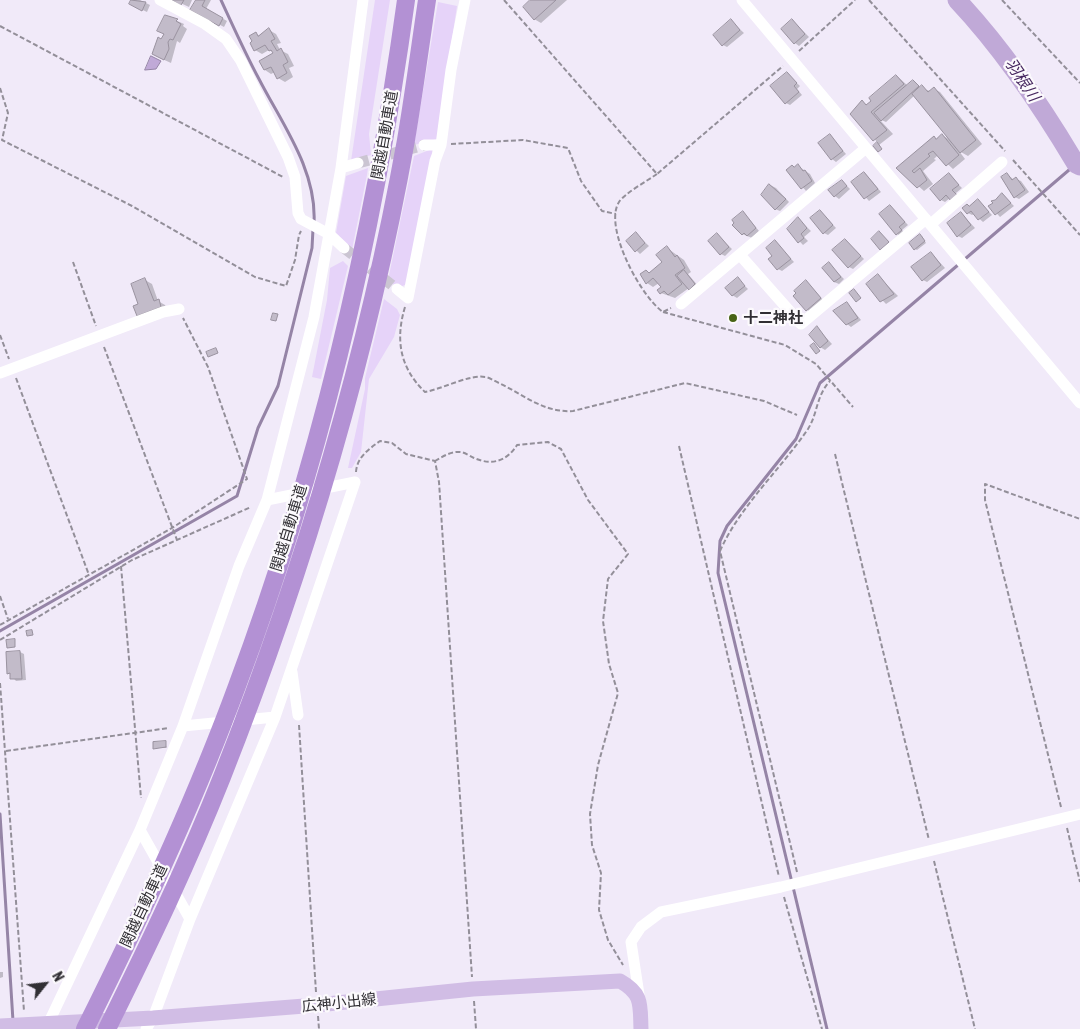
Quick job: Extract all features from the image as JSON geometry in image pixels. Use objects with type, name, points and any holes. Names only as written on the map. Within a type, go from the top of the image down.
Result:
[{"type":"highway","name":"関越自動車道","points":[[85,1029],[126,946],[205,768],[238,685],[293,520],[342,343],[362,257],[385,141],[406,0]]},
{"type":"highway","name":"関越自動車道","points":[[107,1029],[182,870],[221,778],[259,678],[311,523],[340,423],[385,244],[406,140],[427,0]]},
{"type":"main road","name":"広神小出線","points":[[0,1026],[26,1026],[54,1021],[147,1021],[473,989],[620,981],[631,987],[640,1002]]},
{"type":"main road","points":[[640,1002],[641,1029]]},
{"type":"street","points":[[160,0],[205,24],[226,39],[241,60],[284,148],[295,177],[298,213],[307,223],[328,234],[344,248]]},
{"type":"street","points":[[54,1021],[142,832],[145,816],[186,726],[238,566],[270,499],[314,317],[341,168],[363,0]]},
{"type":"street","points":[[397,289],[408,298],[435,161],[441,144],[464,0]]},
{"type":"street","points":[[742,0],[1080,403]]},
{"type":"street","points":[[424,145],[441,144]]},
{"type":"street","points":[[680,304],[866,148]]},
{"type":"street","points":[[740,255],[801,324],[1002,162]]},
{"type":"street","points":[[341,168],[358,163]]},
{"type":"street","points":[[0,372],[163,312],[179,309]]},
{"type":"street","points":[[147,1021],[188,917],[291,670],[352,482],[270,499]]},
{"type":"street","points":[[291,670],[298,715]]},
{"type":"street","points":[[186,726],[272,717]]},
{"type":"street","points":[[640,1002],[638,978],[631,942],[642,927],[661,912],[781,887],[1080,814]]},
{"type":"street","points":[[142,832],[188,917]]},
{"type":"path","points":[[504,0],[656,174]]},
{"type":"path","points":[[853,407],[816,364],[785,345],[663,312],[654,306],[637,282],[618,236],[616,214],[620,202],[656,174],[792,58],[855,0]]},
{"type":"path","points":[[869,0],[1080,235]]},
{"type":"path","points":[[1002,0],[1080,83]]},
{"type":"path","points":[[0,26],[296,184]]},
{"type":"path","points":[[0,88],[8,113],[2,140],[132,206],[255,277],[286,286],[296,260],[299,235],[307,223]]},
{"type":"path","points":[[441,144],[523,140],[568,148],[581,181],[602,211],[616,214]]},
{"type":"path","points":[[72,262],[97,327]]},
{"type":"path","points":[[408,298],[399,325],[399,340],[403,359],[416,384],[425,392],[445,388],[468,377],[485,376],[521,393],[534,404],[559,412],[573,411],[685,383],[764,401],[797,415]]},
{"type":"path","points":[[663,312],[680,304]]},
{"type":"path","points":[[0,625],[172,528],[247,479],[208,367],[179,309]]},
{"type":"path","points":[[0,335],[89,575]]},
{"type":"path","points":[[104,345],[176,540]]},
{"type":"path","points":[[800,882],[720,551],[729,530],[781,466],[810,426],[821,390],[830,381]]},
{"type":"path","points":[[352,482],[356,466],[366,451],[380,441],[392,443],[406,454],[418,458],[434,461],[448,454],[460,452],[486,463],[496,462],[511,454],[518,445],[548,442],[561,449],[588,500],[628,554],[608,579],[603,621],[609,664],[618,693],[598,765],[590,814],[592,845],[601,873],[599,910],[608,940],[618,958],[628,972],[638,978]]},
{"type":"path","points":[[679,446],[781,887],[822,1029]]},
{"type":"path","points":[[835,454],[975,1029]]},
{"type":"path","points":[[434,461],[439,482],[476,1029]]},
{"type":"path","points":[[1080,519],[985,484],[985,500],[1080,882]]},
{"type":"path","points":[[0,640],[121,566],[270,499]]},
{"type":"path","points":[[121,566],[140,796],[145,816]]},
{"type":"path","points":[[0,596],[8,619]]},
{"type":"path","points":[[0,683],[26,1026]]},
{"type":"path","points":[[298,715],[317,1005]]},
{"type":"path","points":[[6,751],[186,726]]},
{"type":"shaded area","points":[[375,0],[390,0],[369,134],[371,155],[351,161]]},
{"type":"shaded area","points":[[438,2],[457,6],[437,139],[414,145]]},
{"type":"shaded area","points":[[151,56],[161,61],[156,69],[145,70]]},
{"type":"shaded area","points":[[432,149],[432,166],[407,284],[398,288],[388,280],[414,156]]},
{"type":"shaded area","points":[[368,168],[352,250],[336,233],[346,176]]},
{"type":"shaded area","points":[[343,261],[348,266],[321,379],[312,377],[327,300],[330,268]]},
{"type":"shaded area","points":[[384,299],[397,309],[400,315],[394,337],[369,379],[361,452],[352,468],[348,468],[365,389],[365,378]]},
{"type":"building","points":[[131,0],[146,2],[142,11],[129,4]]},
{"type":"building","points":[[172,0],[184,0],[181,5]]},
{"type":"building","points":[[196,0],[205,0],[202,6],[223,18],[219,26],[190,10]]},
{"type":"building","points":[[530,0],[556,0],[534,20],[523,7]]},
{"type":"building","points":[[165,15],[178,19],[176,21],[181,24],[173,40],[170,39],[168,42],[169,49],[164,60],[152,54],[158,37],[161,39],[164,34],[157,31]]},
{"type":"building","points":[[731,19],[740,30],[722,46],[713,35]]},
{"type":"building","points":[[792,19],[805,34],[794,44],[781,29]]},
{"type":"building","points":[[269,28],[275,39],[271,41],[277,51],[281,48],[288,62],[283,65],[287,73],[277,79],[271,67],[264,70],[259,61],[273,53],[271,50],[269,51],[265,45],[254,51],[250,43],[252,41],[249,36],[256,32],[258,36]]},
{"type":"building","points":[[787,72],[797,83],[794,86],[799,92],[785,104],[770,86]]},
{"type":"building","points":[[896,75],[904,84],[871,112],[887,130],[873,141],[850,114],[862,100],[866,105],[871,101],[869,98]]},
{"type":"building","points":[[913,80],[919,86],[881,121],[874,113]]},
{"type":"building","points":[[922,85],[928,92],[934,87],[976,140],[960,153],[912,94]]},
{"type":"building","points":[[830,134],[843,151],[831,160],[818,143]]},
{"type":"building","points":[[942,134],[959,155],[946,166],[933,151],[928,154],[930,156],[912,171],[914,173],[920,168],[927,180],[917,188],[896,168],[934,136],[936,139]]},
{"type":"building","points":[[877,142],[882,149],[878,152],[873,146]]},
{"type":"building","points":[[798,164],[803,171],[805,170],[812,181],[801,189],[786,170],[792,165],[794,167]]},
{"type":"building","points":[[864,172],[878,189],[864,199],[851,182]]},
{"type":"building","points":[[949,173],[959,185],[952,190],[957,195],[951,201],[946,195],[940,201],[930,189]]},
{"type":"building","points":[[1007,173],[1012,180],[1016,177],[1025,190],[1014,198],[1001,177]]},
{"type":"building","points":[[842,180],[847,186],[834,197],[828,190]]},
{"type":"building","points":[[769,184],[786,199],[775,210],[761,195]]},
{"type":"building","points":[[1002,193],[1011,203],[995,215],[988,206],[993,203],[991,201],[995,200]]},
{"type":"building","points":[[978,199],[989,212],[978,220],[971,211],[967,214],[962,208],[967,204],[969,206]]},
{"type":"building","points":[[890,205],[905,222],[899,227],[902,230],[896,235],[879,214]]},
{"type":"building","points":[[820,210],[833,225],[823,234],[810,218]]},
{"type":"building","points":[[743,211],[756,228],[747,236],[744,233],[742,235],[732,225],[734,223],[732,220]]},
{"type":"building","points":[[961,212],[971,225],[957,237],[947,223]]},
{"type":"building","points":[[798,217],[807,228],[801,234],[804,238],[798,243],[787,229]]},
{"type":"building","points":[[879,231],[889,242],[880,250],[871,239]]},
{"type":"building","points":[[636,232],[645,243],[635,252],[626,241]]},
{"type":"building","points":[[717,233],[729,247],[720,255],[708,241]]},
{"type":"building","points":[[920,234],[925,241],[914,250],[909,243]]},
{"type":"building","points":[[845,239],[861,256],[848,268],[832,250]]},
{"type":"building","points":[[775,240],[791,259],[777,270],[768,259],[772,256],[766,248]]},
{"type":"building","points":[[667,246],[675,257],[677,255],[685,268],[675,275],[682,284],[668,295],[664,291],[660,294],[657,290],[661,287],[653,278],[646,284],[640,274],[646,270],[649,273],[662,262],[656,255]]},
{"type":"building","points":[[931,252],[941,265],[922,281],[911,267]]},
{"type":"building","points":[[829,262],[841,277],[834,282],[822,268]]},
{"type":"building","points":[[684,270],[695,284],[689,290],[677,276]]},
{"type":"building","points":[[878,274],[894,294],[880,302],[866,284]]},
{"type":"building","points":[[738,277],[745,286],[732,296],[725,288]]},
{"type":"building","points":[[145,278],[154,301],[159,299],[161,307],[137,316],[133,306],[138,304],[131,284]]},
{"type":"building","points":[[806,280],[821,298],[806,311],[793,296],[796,293],[794,291]]},
{"type":"building","points":[[854,289],[861,298],[856,302],[849,293]]},
{"type":"building","points":[[847,302],[858,318],[846,325],[833,311]]},
{"type":"building","points":[[273,313],[278,314],[276,321],[271,320]]},
{"type":"building","points":[[817,326],[828,341],[820,348],[809,335]]},
{"type":"building","points":[[814,343],[820,351],[816,354],[810,346]]},
{"type":"building","points":[[216,348],[218,353],[208,357],[206,352]]},
{"type":"building","points":[[32,630],[33,635],[27,636],[26,631]]},
{"type":"building","points":[[15,639],[15,647],[7,648],[6,640]]},
{"type":"building","points":[[20,651],[22,679],[10,679],[10,673],[7,674],[6,652]]},
{"type":"building","points":[[166,741],[166,747],[153,749],[153,742]]},
{"type":"waterway","points":[[221,0],[304,166],[310,184],[314,223]]},
{"type":"waterway","name":"羽根川","points":[[957,0],[1006,58],[1035,99],[1076,164],[1080,166]]},
{"type":"waterway","points":[[827,1029],[718,573],[720,541],[727,526],[796,439],[820,383],[1076,164]]},
{"type":"waterway","points":[[0,631],[237,496],[258,428],[278,386],[312,248],[313,229]]},
{"type":"waterway","points":[[0,814],[13,1021]]},
{"type":"tunnel","points":[[358,163],[424,145]]},
{"type":"tunnel","points":[[344,248],[397,289]]},
{"type":"place","name":"十二神社","points":[[733,318]]}]
